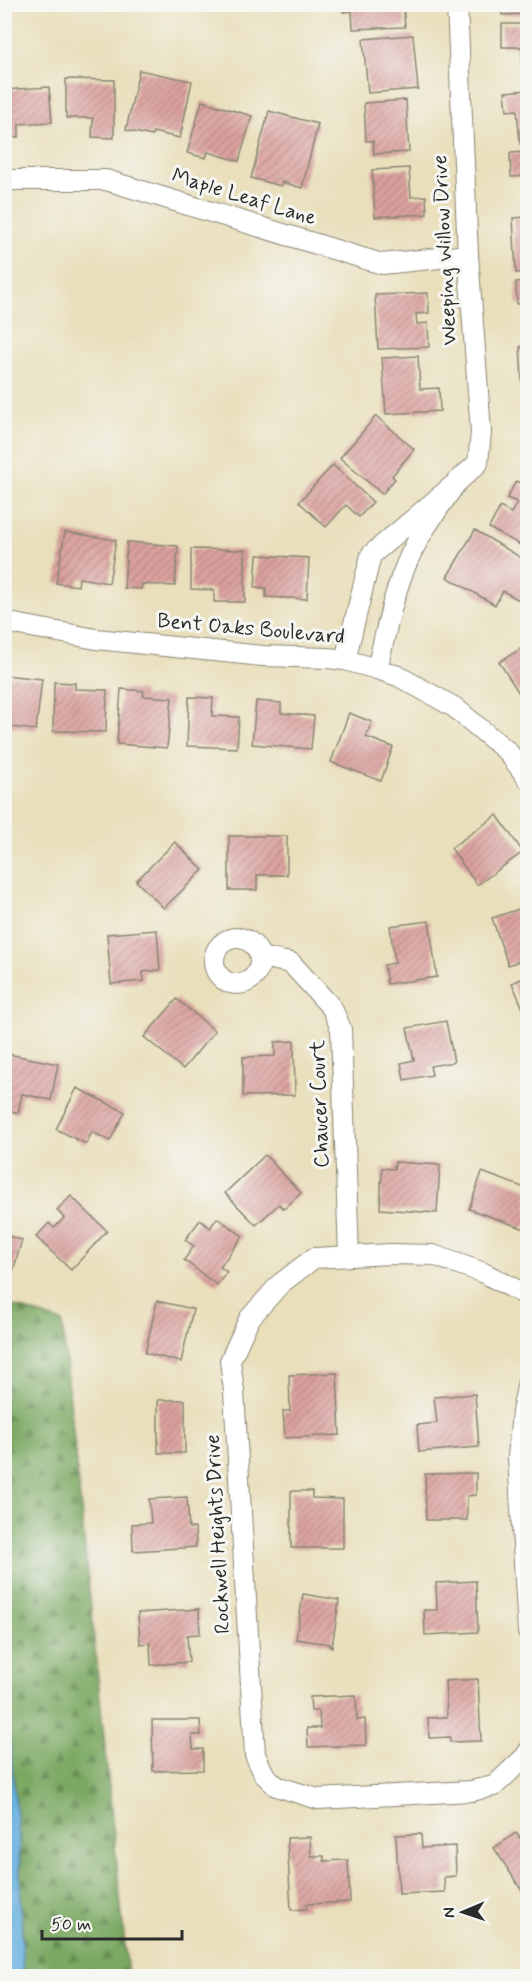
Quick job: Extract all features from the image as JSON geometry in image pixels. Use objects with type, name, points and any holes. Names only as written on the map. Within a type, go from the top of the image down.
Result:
[{"type":"street","name":"Weeping Willow Drive","points":[[345,660],[371,555],[478,463],[481,432],[468,255],[457,4]]},
{"type":"street","name":"Maple Leaf Lane","points":[[4,180],[106,180],[382,264],[468,255]]},
{"type":"street","name":"Weeping Willow Drive","points":[[377,669],[408,559],[456,483]]},
{"type":"street","name":"Bent Oaks Boulevard","points":[[4,622],[108,640],[263,656],[345,660],[377,669],[398,676],[454,707],[508,752],[528,779]]},
{"type":"street","name":"Chaucer Court","points":[[260,957],[291,963],[332,1008],[342,1029],[349,1256]]},
{"type":"street","name":"Rockwell Heights Drive","points":[[528,1296],[484,1273],[433,1255],[314,1258],[280,1284],[249,1319],[231,1361],[255,1755],[264,1774],[276,1786],[318,1799],[471,1791],[494,1786],[528,1752]]},
{"type":"street","points":[[528,1382],[522,1412],[518,1457],[528,1632]]},
{"type":"green space","points":[[4,1303],[62,1322],[128,1976],[23,1976],[19,1838],[4,1690]]},
{"type":"water","points":[[5,1690],[19,1838],[23,1976],[5,1976]]},
{"type":"building","points":[[342,4],[403,4],[405,27],[353,29],[352,11],[343,12]]},
{"type":"building","points":[[501,4],[528,4],[528,14],[502,15]]},
{"type":"building","points":[[502,24],[528,24],[528,75],[522,75],[522,47],[502,47]]},
{"type":"building","points":[[413,35],[418,89],[368,93],[363,39]]},
{"type":"building","points":[[139,70],[192,81],[180,138],[153,132],[152,136],[126,130]]},
{"type":"building","points":[[66,79],[114,80],[114,138],[92,137],[93,118],[66,118]]},
{"type":"building","points":[[49,87],[52,122],[19,124],[19,137],[4,138],[4,90]]},
{"type":"building","points":[[528,90],[528,143],[520,144],[517,110],[507,111],[505,92]]},
{"type":"building","points":[[406,100],[409,152],[374,154],[373,141],[366,141],[364,103]]},
{"type":"building","points":[[202,101],[252,116],[239,161],[208,152],[206,158],[187,153]]},
{"type":"building","points":[[269,111],[318,124],[302,188],[282,182],[281,186],[251,178]]},
{"type":"building","points":[[528,152],[528,176],[511,177],[510,153]]},
{"type":"building","points":[[409,168],[411,197],[426,196],[427,214],[375,217],[372,170]]},
{"type":"building","points":[[528,217],[528,272],[516,273],[513,218]]},
{"type":"building","points":[[528,281],[528,304],[517,304],[516,282]]},
{"type":"building","points":[[428,293],[429,313],[416,314],[417,324],[428,323],[429,347],[378,349],[375,295]]},
{"type":"building","points":[[528,346],[528,397],[523,397],[520,347]]},
{"type":"building","points":[[418,356],[420,389],[439,388],[440,411],[386,414],[382,358]]},
{"type":"building","points":[[376,416],[414,449],[392,476],[395,479],[382,494],[340,458]]},
{"type":"building","points":[[333,465],[373,502],[359,517],[346,505],[326,527],[299,502]]},
{"type":"building","points":[[516,481],[528,487],[528,549],[489,528],[500,507],[511,513],[517,502],[507,498]]},
{"type":"building","points":[[475,530],[528,562],[528,585],[519,600],[503,591],[495,605],[447,577]]},
{"type":"building","points":[[65,532],[116,540],[109,583],[79,578],[78,586],[56,583]]},
{"type":"building","points":[[127,542],[178,546],[175,586],[142,584],[141,589],[124,588]]},
{"type":"building","points":[[191,549],[245,550],[245,602],[214,602],[214,590],[191,589]]},
{"type":"building","points":[[257,555],[309,558],[307,599],[266,597],[266,588],[255,587]]},
{"type":"building","points":[[528,644],[528,707],[499,662]]},
{"type":"building","points":[[4,675],[42,679],[36,730],[4,726]]},
{"type":"building","points":[[54,682],[75,683],[75,689],[107,690],[106,732],[53,731]]},
{"type":"building","points":[[121,689],[144,691],[143,696],[172,698],[167,748],[117,744]]},
{"type":"building","points":[[189,697],[213,698],[212,716],[239,717],[237,748],[187,746]]},
{"type":"building","points":[[256,701],[281,703],[281,713],[314,716],[311,749],[252,744]]},
{"type":"building","points":[[349,713],[372,722],[366,737],[393,747],[381,781],[331,762]]},
{"type":"building","points":[[497,815],[523,852],[477,885],[451,848]]},
{"type":"building","points":[[229,836],[287,836],[287,875],[257,875],[257,890],[229,890]]},
{"type":"building","points":[[175,842],[203,870],[164,908],[136,881]]},
{"type":"building","points":[[528,906],[528,958],[508,965],[492,918]]},
{"type":"building","points":[[429,921],[437,977],[387,984],[384,965],[395,963],[390,926]]},
{"type":"building","points":[[157,930],[160,970],[143,972],[144,981],[111,984],[107,934]]},
{"type":"building","points":[[528,976],[528,1009],[524,1011],[512,983]]},
{"type":"building","points":[[177,999],[215,1031],[183,1069],[144,1037]]},
{"type":"building","points":[[446,1021],[454,1062],[430,1066],[432,1075],[404,1080],[401,1063],[414,1060],[407,1028]]},
{"type":"building","points":[[294,1041],[295,1095],[243,1096],[243,1057],[275,1056],[275,1042]]},
{"type":"building","points":[[8,1054],[58,1064],[51,1100],[22,1094],[18,1113],[4,1110],[4,1073]]},
{"type":"building","points":[[77,1088],[125,1112],[110,1141],[92,1132],[86,1144],[56,1129]]},
{"type":"building","points":[[265,1155],[301,1193],[284,1209],[279,1204],[256,1225],[225,1193]]},
{"type":"building","points":[[395,1162],[440,1165],[437,1213],[380,1209],[382,1168],[394,1169]]},
{"type":"building","points":[[482,1172],[528,1189],[528,1222],[525,1229],[469,1209]]},
{"type":"building","points":[[71,1196],[107,1231],[71,1270],[36,1237],[49,1223],[54,1228],[64,1218],[57,1210]]},
{"type":"building","points":[[217,1218],[243,1236],[220,1267],[227,1272],[217,1285],[184,1260],[194,1246],[185,1240],[200,1220],[210,1228]]},
{"type":"building","points":[[4,1235],[22,1240],[7,1292],[4,1291]]},
{"type":"building","points":[[157,1301],[193,1309],[181,1362],[145,1353]]},
{"type":"building","points":[[337,1373],[340,1435],[285,1438],[283,1411],[290,1411],[289,1375]]},
{"type":"building","points":[[475,1394],[479,1447],[419,1452],[417,1425],[437,1423],[434,1397]]},
{"type":"building","points":[[158,1400],[185,1400],[185,1453],[158,1453]]},
{"type":"building","points":[[476,1473],[476,1495],[467,1496],[467,1520],[426,1520],[425,1474]]},
{"type":"building","points":[[291,1491],[312,1491],[312,1498],[343,1499],[343,1548],[291,1548]]},
{"type":"building","points":[[187,1497],[189,1528],[195,1528],[196,1547],[133,1551],[132,1524],[151,1523],[149,1499]]},
{"type":"building","points":[[476,1581],[478,1632],[425,1635],[424,1610],[437,1610],[436,1583]]},
{"type":"building","points":[[303,1594],[339,1600],[332,1647],[329,1646],[330,1644],[296,1639]]},
{"type":"building","points":[[199,1609],[200,1634],[187,1635],[189,1662],[151,1665],[150,1643],[140,1644],[138,1613]]},
{"type":"building","points":[[478,1679],[481,1741],[450,1742],[450,1737],[429,1738],[428,1718],[447,1717],[445,1681]]},
{"type":"building","points":[[356,1695],[357,1720],[365,1719],[366,1745],[308,1747],[307,1728],[320,1728],[319,1711],[311,1711],[310,1697]]},
{"type":"building","points":[[152,1720],[200,1720],[201,1735],[192,1735],[193,1749],[203,1749],[203,1770],[153,1771]]},
{"type":"building","points":[[516,1833],[520,1838],[528,1833],[528,1900],[494,1848]]},
{"type":"building","points":[[421,1834],[422,1848],[455,1846],[456,1876],[444,1877],[445,1892],[399,1894],[396,1835]]},
{"type":"building","points":[[310,1837],[311,1856],[324,1856],[324,1861],[348,1860],[350,1902],[306,1904],[307,1909],[291,1910],[287,1838]]}]
